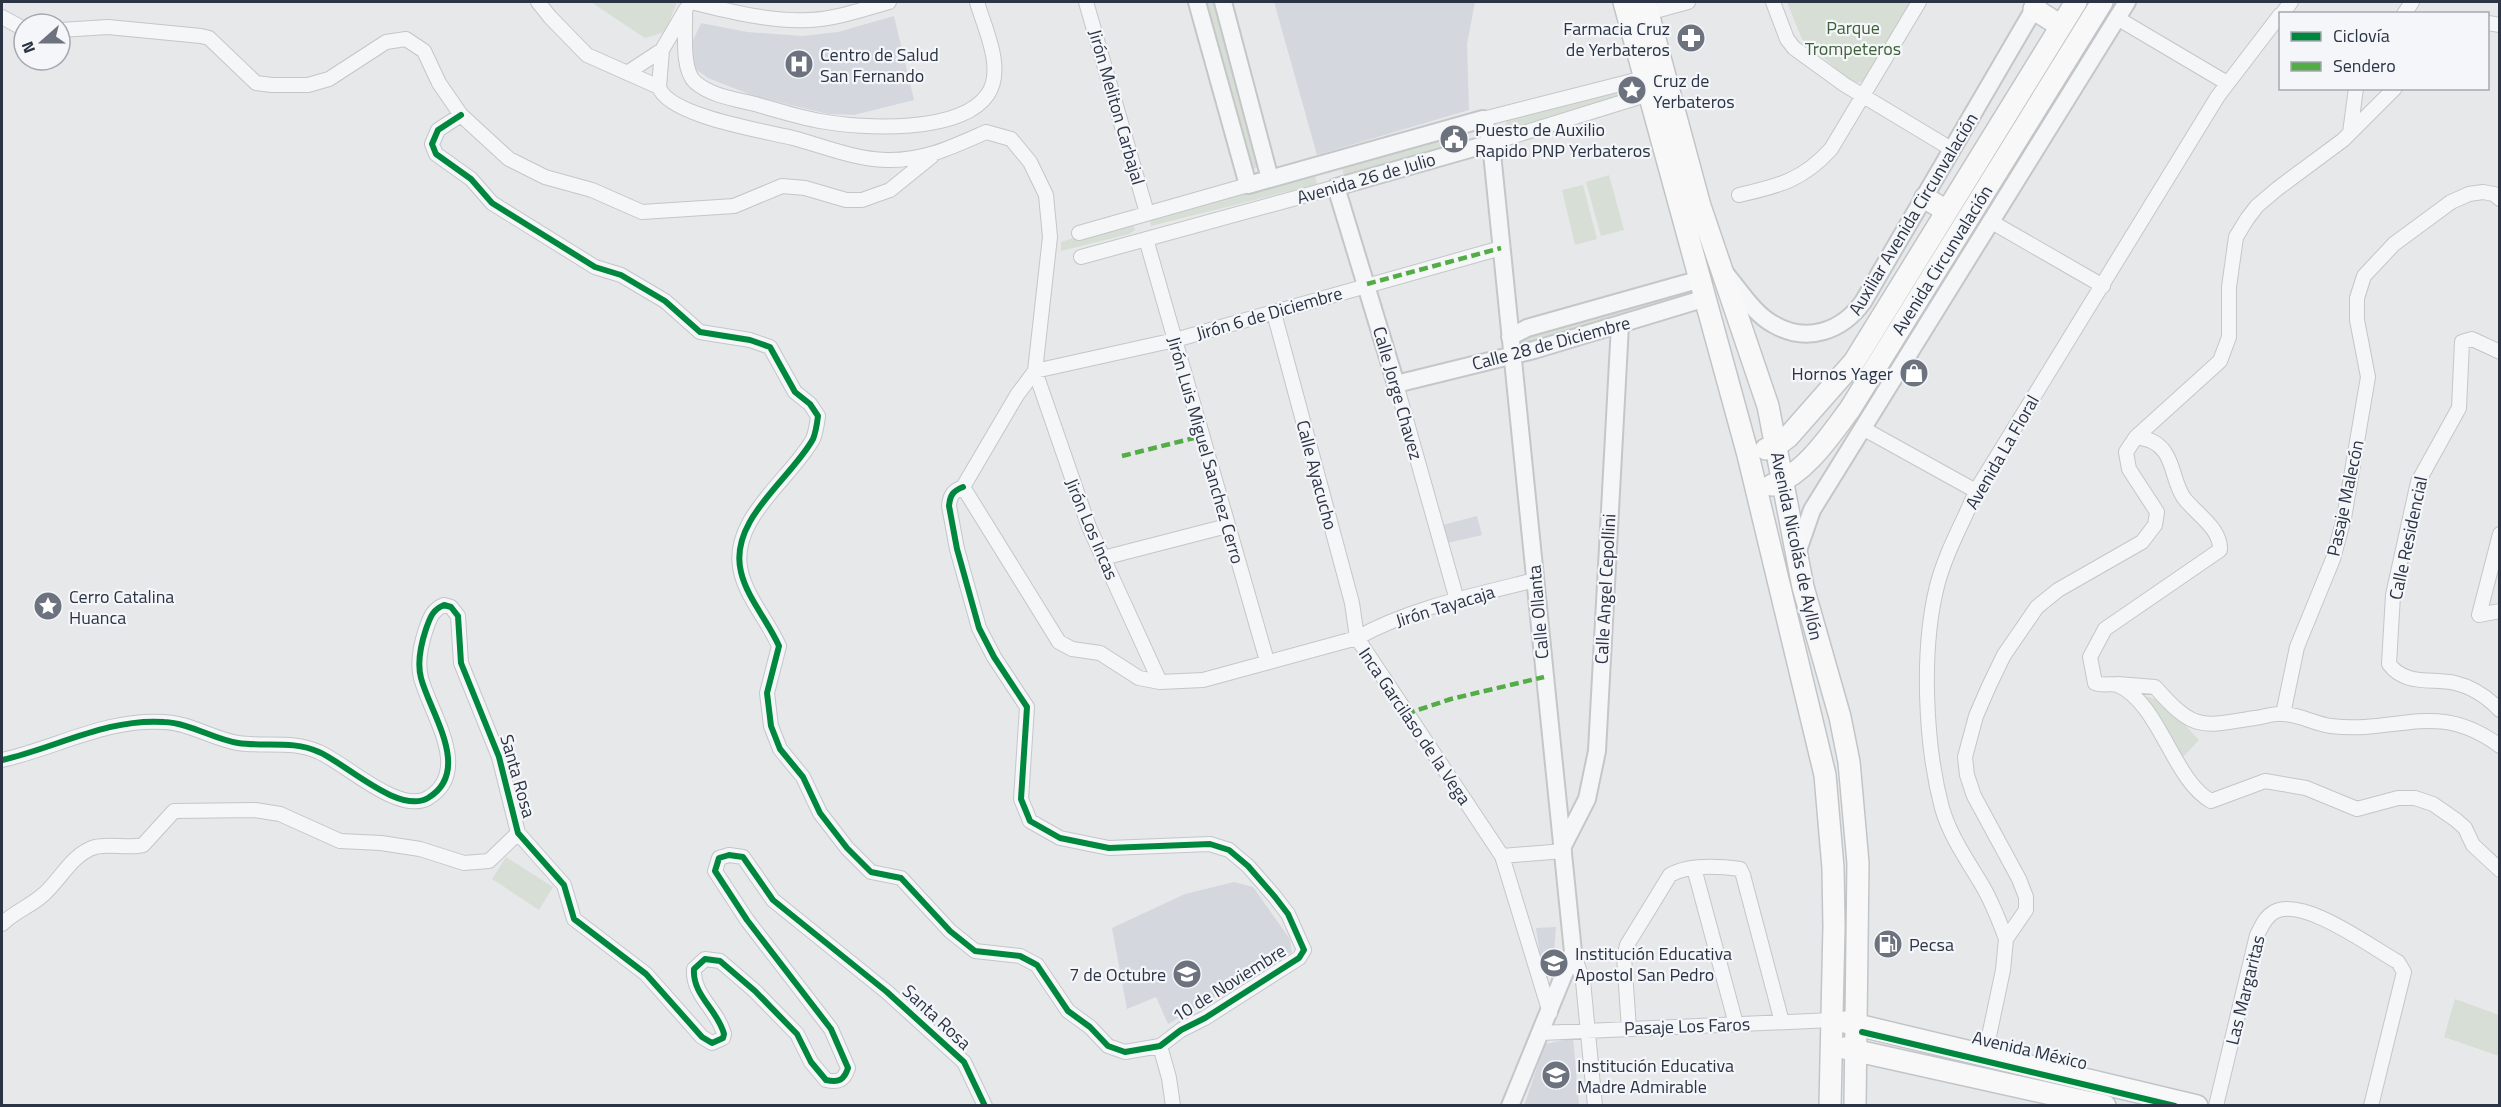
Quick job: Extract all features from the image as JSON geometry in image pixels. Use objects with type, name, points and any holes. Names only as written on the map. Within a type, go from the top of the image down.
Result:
[{"type":"main road","name":"Avenida Nicolás de Ayllón","points":[[1624,2],[1748,455],[1825,775],[1833,868],[1830,1106]]},
{"type":"main road","name":"Avenida Circunvalación","points":[[1748,455],[1776,446],[1836,385],[1854,362],[2076,2]]},
{"type":"main road","name":"Avenida Circunvalación","points":[[1755,489],[1784,481],[1808,463],[1850,409],[2102,2]]},
{"type":"main road","points":[[2036,5],[2061,26]]},
{"type":"main road","name":"Avenida Nicolás de Ayllón","points":[[1647,7],[1700,206],[1768,406],[1810,619],[1840,717],[1855,804],[1858,874],[1855,1106]]},
{"type":"main road","points":[[1925,198],[1947,211]]},
{"type":"main road","name":"Avenida México","points":[[1832,1020],[2197,1106]]},
{"type":"main road","name":"Avenida México","points":[[1832,1045],[2105,1106]]},
{"type":"street","points":[[538,2],[587,55],[659,87]]},
{"type":"street","points":[[689,5],[744,15],[809,20],[857,12],[889,2]]},
{"type":"street","points":[[689,5],[688,70],[695,82],[715,93],[821,122],[870,125],[929,124],[970,112],[989,93],[994,76],[994,60],[977,2]]},
{"type":"street","name":"Jirón Meliton Carbajal","points":[[1086,2],[1147,213]]},
{"type":"street","points":[[1197,2],[1248,185]]},
{"type":"street","points":[[1222,2],[1270,179]]},
{"type":"street","points":[[1647,7],[1688,2]]},
{"type":"street","points":[[1773,2],[1787,39],[1794,48],[1861,96],[1953,150]]},
{"type":"street","points":[[1739,195],[1795,180],[1816,167],[1832,149],[1861,96],[1919,2]]},
{"type":"street","points":[[1797,552],[1812,510],[2127,2]]},
{"type":"street","points":[[627,73],[662,50],[689,5]]},
{"type":"street","name":"Auxiliar Avenida Circunvalación","points":[[1720,267],[1759,313],[1773,325],[1803,332],[1830,330],[1844,324],[1854,315],[1925,198],[2036,5]]},
{"type":"street","name":"Avenida La Floral","points":[[2006,939],[1996,911],[1963,856],[1942,808],[1930,730],[1927,667],[1930,620],[1937,585],[1950,547],[1976,491],[2227,83],[2279,17]]},
{"type":"street","points":[[2117,18],[2227,83]]},
{"type":"street","points":[[72,30],[135,28],[209,38],[256,82],[272,85],[308,85],[329,79],[386,42],[406,39],[424,51],[439,83],[461,115],[509,159],[544,177],[592,189],[642,212],[734,206],[782,186],[805,188],[846,200],[862,200],[890,190],[932,156],[986,132],[1011,139],[1030,162],[1046,195],[1050,237],[1035,371],[1017,395],[963,487]]},
{"type":"street","points":[[662,50],[660,93],[675,102],[737,128],[765,131],[847,154],[886,160],[932,156]]},
{"type":"street","name":"Avenida 26 de Julio","points":[[1079,233],[1483,119],[1646,86]]},
{"type":"street","name":"Avenida 26 de Julio","points":[[1081,257],[1491,143],[1646,86]]},
{"type":"street","points":[[2350,134],[2356,90]]},
{"type":"street","points":[[1985,1055],[2006,939],[2026,910],[2026,897],[2019,879],[1974,796],[1967,775],[1965,757],[1976,716],[2004,655],[2037,607],[2058,590],[2142,542],[2155,525],[2157,512],[2129,468],[2126,452],[2136,437],[2220,361],[2229,337],[2229,287],[2236,237],[2247,219],[2257,206],[2350,134],[2393,90]]},
{"type":"street","points":[[461,115],[438,130],[432,144],[436,154],[471,179],[492,203],[595,267],[621,275],[665,301],[700,332],[750,340],[770,347],[795,392],[810,404],[818,416],[814,436],[766,496],[739,548],[741,572],[779,646],[767,693],[771,726],[780,749],[803,777],[820,813],[847,848],[871,872],[901,878],[950,931],[975,951],[1020,956],[1036,965],[1068,1011],[1090,1027],[1108,1046],[1125,1052],[1160,1046],[1169,1078],[1173,1106]]},
{"type":"street","name":"Calle Ollanta","points":[[1483,119],[1491,143],[1573,952],[1582,981],[1595,1106]]},
{"type":"street","name":"Calle Jorge Chavez","points":[[1336,187],[1367,284],[1457,600]]},
{"type":"street","name":"Pasaje Malecón","points":[[2283,714],[2297,647],[2333,559],[2344,518],[2368,377],[2357,320],[2358,298],[2364,276],[2394,244],[2451,202],[2469,194],[2483,192],[2494,194],[2499,199]]},
{"type":"street","points":[[1990,221],[2103,286]]},
{"type":"street","name":"Jirón Luis Miguel Sanchez Cerro","points":[[1146,239],[1267,661]]},
{"type":"street","name":"Jirón 6 de Diciembre","points":[[1035,371],[1175,340],[1501,248]]},
{"type":"street","name":"Calle 28 de Diciembre","points":[[1396,384],[1620,325],[1703,289]]},
{"type":"street","name":"Calle 28 de Diciembre","points":[[1510,337],[1527,328],[1703,289]]},
{"type":"street","name":"Calle Ayacucho","points":[[1274,313],[1352,603],[1357,639]]},
{"type":"street","name":"Calle Angel Cepollini","points":[[1563,849],[1587,799],[1597,751],[1620,325]]},
{"type":"street","name":"Calle Residencial","points":[[2499,352],[2472,339],[2462,342],[2459,408],[2418,482],[2393,595],[2389,664],[2393,670],[2414,680],[2454,683],[2475,690],[2499,710]]},
{"type":"street","name":"Jirón Los Incas","points":[[1035,371],[1068,472],[1103,558],[1160,682]]},
{"type":"street","points":[[1864,429],[1976,491]]},
{"type":"street","points":[[2136,437],[2153,440],[2165,453],[2183,496],[2214,530],[2221,543],[2220,549],[2198,568],[2105,629],[2090,657],[2095,683],[2155,687],[2189,721],[2202,725],[2283,714],[2331,726],[2378,727],[2440,720],[2465,727],[2499,746]]},
{"type":"street","name":"10 de Noviembre","points":[[963,487],[955,490],[950,497],[949,506],[970,602],[994,657],[1027,707],[1021,799],[1030,820],[1060,838],[1110,848],[1210,844],[1229,850],[1248,866],[1275,897],[1301,939],[1304,950],[1299,958],[1205,1018],[1181,1030],[1160,1046]]},
{"type":"street","name":"Inca Garcilaso de la Vega","points":[[963,487],[1059,642],[1072,649],[1100,653],[1139,678],[1160,682],[1203,680],[1267,661],[1357,639],[1502,856],[1550,1013]]},
{"type":"street","points":[[1103,558],[1227,526]]},
{"type":"street","points":[[2499,534],[2479,615],[2499,611]]},
{"type":"street","name":"Jirón Tayacaja","points":[[1357,639],[1382,626],[1457,600],[1535,580]]},
{"type":"street","name":"Santa Rosa","points":[[2,760],[120,724],[164,722],[186,726],[238,743],[304,746],[320,752],[392,795],[414,802],[425,800],[436,792],[447,766],[448,751],[420,676],[421,643],[431,614],[444,605],[451,607],[458,616],[461,663],[499,757],[518,833],[564,885],[574,919],[646,975],[702,1037],[712,1043],[723,1038],[724,1034],[700,994],[693,976],[694,969],[699,963],[712,958],[738,976],[797,1034],[812,1062],[826,1080],[839,1081],[844,1078],[848,1068],[831,1029],[747,920],[715,871],[719,858],[729,855],[743,857],[774,900],[887,992],[964,1062],[985,1106]]},
{"type":"street","points":[[2117,684],[2152,717],[2173,755],[2198,792],[2211,801],[2265,781],[2306,788],[2357,809],[2398,798],[2415,798],[2433,804],[2456,820],[2465,828],[2473,844],[2499,870]]},
{"type":"street","points":[[2,924],[15,912],[44,894],[70,863],[88,850],[98,846],[142,845],[174,811],[255,810],[280,814],[340,841],[381,843],[420,849],[464,863],[489,861],[518,833]]},
{"type":"street","points":[[1502,856],[1563,849]]},
{"type":"street","points":[[1694,868],[1736,1024]]},
{"type":"street","points":[[1629,1029],[1623,957],[1627,945],[1670,875],[1681,869],[1694,868],[1740,869],[1782,1022]]},
{"type":"street","name":"Las Margaritas","points":[[2216,1106],[2257,935],[2265,919],[2275,911],[2289,909],[2313,913],[2398,962],[2404,972],[2371,1106]]},
{"type":"street","points":[[1510,1106],[1550,1013],[1573,952]]},
{"type":"street","name":"Pasaje Los Faros","points":[[1541,1033],[1832,1020]]},
{"type":"shaded area","points":[[1274,2],[1475,2],[1467,44],[1469,110],[1317,155]]},
{"type":"shaded area","name":"Centro de Salud San Fernando","points":[[894,16],[914,100],[854,115],[828,114],[754,96],[708,78],[694,68],[690,47],[701,23],[747,32],[803,36],[838,32]]},
{"type":"shaded area","points":[[1477,516],[1482,535],[1443,544],[1439,526]]},
{"type":"shaded area","name":"7 de Octubre","points":[[1234,882],[1253,887],[1290,939],[1292,952],[1168,1024],[1156,997],[1127,1009],[1112,928],[1185,894]]},
{"type":"shaded area","points":[[1556,927],[1553,964],[1548,978],[1543,977],[1536,928]]},
{"type":"shaded area","name":"Institución Educativa Madre Admirable","points":[[1573,1038],[1579,1105],[1524,1106],[1545,1044]]},
{"type":"green space","points":[[591,2],[677,2],[665,32],[645,38]]},
{"type":"green space","points":[[1201,2],[1218,2],[1262,164],[1257,168],[1247,169]]},
{"type":"green space","name":"Parque Trompeteros","points":[[1787,2],[1917,2],[1863,82],[1853,83],[1802,39]]},
{"type":"green space","points":[[1618,89],[1621,100],[1509,132],[1505,126],[1507,120]]},
{"type":"green space","points":[[1442,137],[1445,147],[1344,176],[1341,163]]},
{"type":"green space","points":[[1315,174],[1317,184],[1151,226],[1149,217]]},
{"type":"green space","points":[[1609,175],[1624,230],[1601,236],[1586,182]]},
{"type":"green space","points":[[1583,185],[1597,239],[1575,245],[1562,190]]},
{"type":"green space","points":[[1132,220],[1135,230],[1129,234],[1061,251],[1061,242]]},
{"type":"green space","points":[[1695,289],[1698,299],[1522,347],[1519,340],[1520,336]]},
{"type":"green space","points":[[2142,695],[2162,701],[2199,740],[2180,760]]},
{"type":"green space","points":[[506,857],[553,887],[539,910],[492,879]]},
{"type":"green space","points":[[2455,999],[2499,1015],[2499,1056],[2444,1037]]},
{"type":"marked path","points":[[1367,284],[1501,248]]},
{"type":"marked path","points":[[1122,456],[1202,436]]},
{"type":"marked path","points":[[1406,714],[1451,699],[1544,677]]},
{"type":"cycle path","points":[[461,115],[438,130],[432,144],[436,154],[471,179],[492,203],[595,267],[621,275],[665,301],[700,332],[750,340],[770,347],[795,392],[810,404],[818,416],[813,439],[752,518],[739,553],[744,582],[779,646],[767,693],[771,726],[780,749],[803,777],[820,813],[847,848],[871,872],[901,878],[950,931],[975,951],[1020,956],[1037,965],[1068,1011],[1090,1027],[1108,1046],[1125,1052],[1160,1046],[1181,1030],[1205,1018],[1299,958],[1304,950],[1288,914],[1248,866],[1229,850],[1210,844],[1109,848],[1060,838],[1030,821],[1021,799],[1027,707],[994,657],[979,628],[957,549],[949,506],[953,494],[963,487]]},
{"type":"cycle path","points":[[2,760],[102,729],[143,722],[164,722],[183,725],[238,743],[309,748],[330,758],[372,786],[402,800],[416,801],[428,798],[441,787],[447,773],[448,757],[445,741],[421,678],[420,654],[432,615],[444,605],[451,607],[458,616],[461,663],[499,757],[518,833],[564,885],[574,919],[646,974],[702,1037],[712,1043],[723,1038],[724,1034],[721,1025],[697,987],[694,969],[705,959],[720,961],[755,991],[797,1034],[811,1062],[826,1080],[840,1080],[848,1068],[831,1029],[747,920],[715,871],[719,858],[729,855],[743,857],[773,900],[887,992],[964,1062],[985,1106]]},
{"type":"cycle path","points":[[1862,1032],[2175,1106]]},
{"type":"place","name":"Farmacia Cruz de Yerbateros","points":[[1691,38]]},
{"type":"place","name":"Centro de Salud San Fernando","points":[[799,64]]},
{"type":"place","name":"Cruz de Yerbateros","points":[[1632,90]]},
{"type":"place","name":"Puesto de Auxilio Rapido PNP Yerbateros","points":[[1454,139]]},
{"type":"place","name":"Hornos Yager","points":[[1914,373]]},
{"type":"place","name":"Cerro Catalina Huanca","points":[[48,606]]},
{"type":"place","name":"Pecsa","points":[[1888,944]]},
{"type":"place","name":"Institución Educativa Apostol San Pedro","points":[[1554,963]]},
{"type":"place","name":"7 de Octubre","points":[[1187,974]]},
{"type":"place","name":"Institución Educativa Madre Admirable","points":[[1556,1075]]}]
